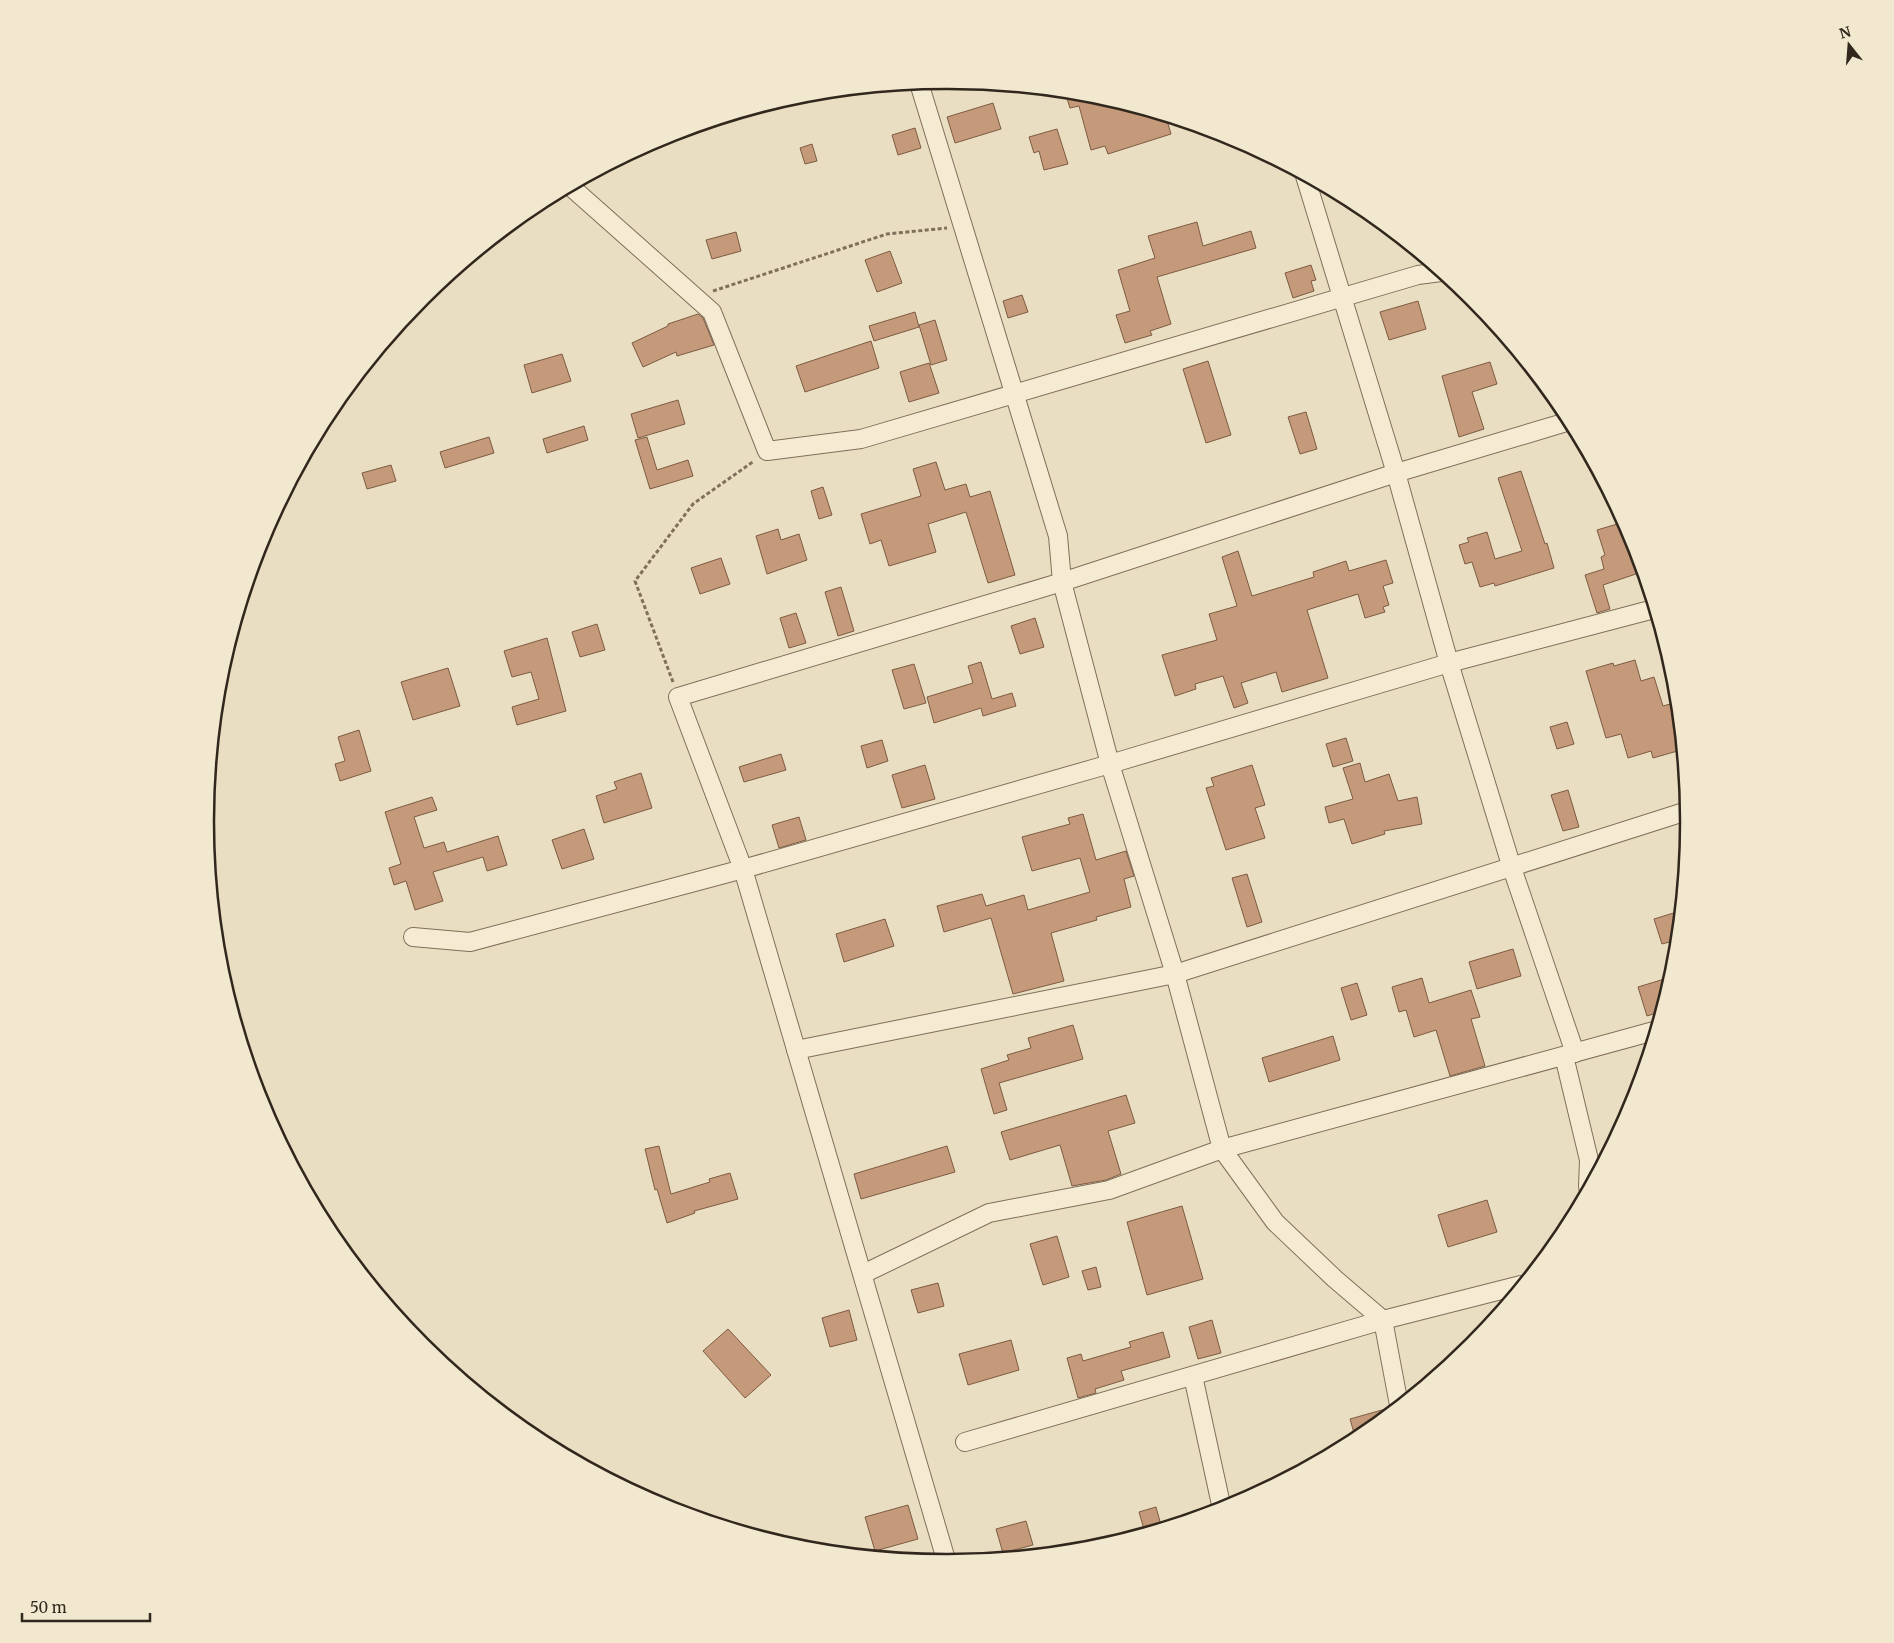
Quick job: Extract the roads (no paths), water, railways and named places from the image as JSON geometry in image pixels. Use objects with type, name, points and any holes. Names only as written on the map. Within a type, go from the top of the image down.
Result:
[{"type":"street","points":[[921,90],[1058,536],[1062,582],[1110,764],[1175,974],[1222,1149],[1275,1222],[1335,1279],[1383,1320],[1399,1398]]},
{"type":"street","points":[[1307,184],[1396,473],[1449,663],[1569,1054],[1589,1160],[1588,1176]]},
{"type":"street","points":[[575,191],[712,312],[767,451],[861,439],[1418,275],[1432,273]]},
{"type":"street","points":[[944,1554],[743,869],[678,697],[1062,582],[1396,473],[1562,423]]},
{"type":"street","points":[[413,937],[470,942],[743,869],[1110,764],[1449,663],[1648,610]]},
{"type":"street","points":[[796,1050],[1175,974],[1680,814]]},
{"type":"street","points":[[863,1274],[989,1213],[1108,1190],[1222,1149],[1648,1032]]},
{"type":"street","points":[[965,1442],[1383,1320],[1512,1287]]},
{"type":"street","points":[[1193,1376],[1220,1501]]}]
